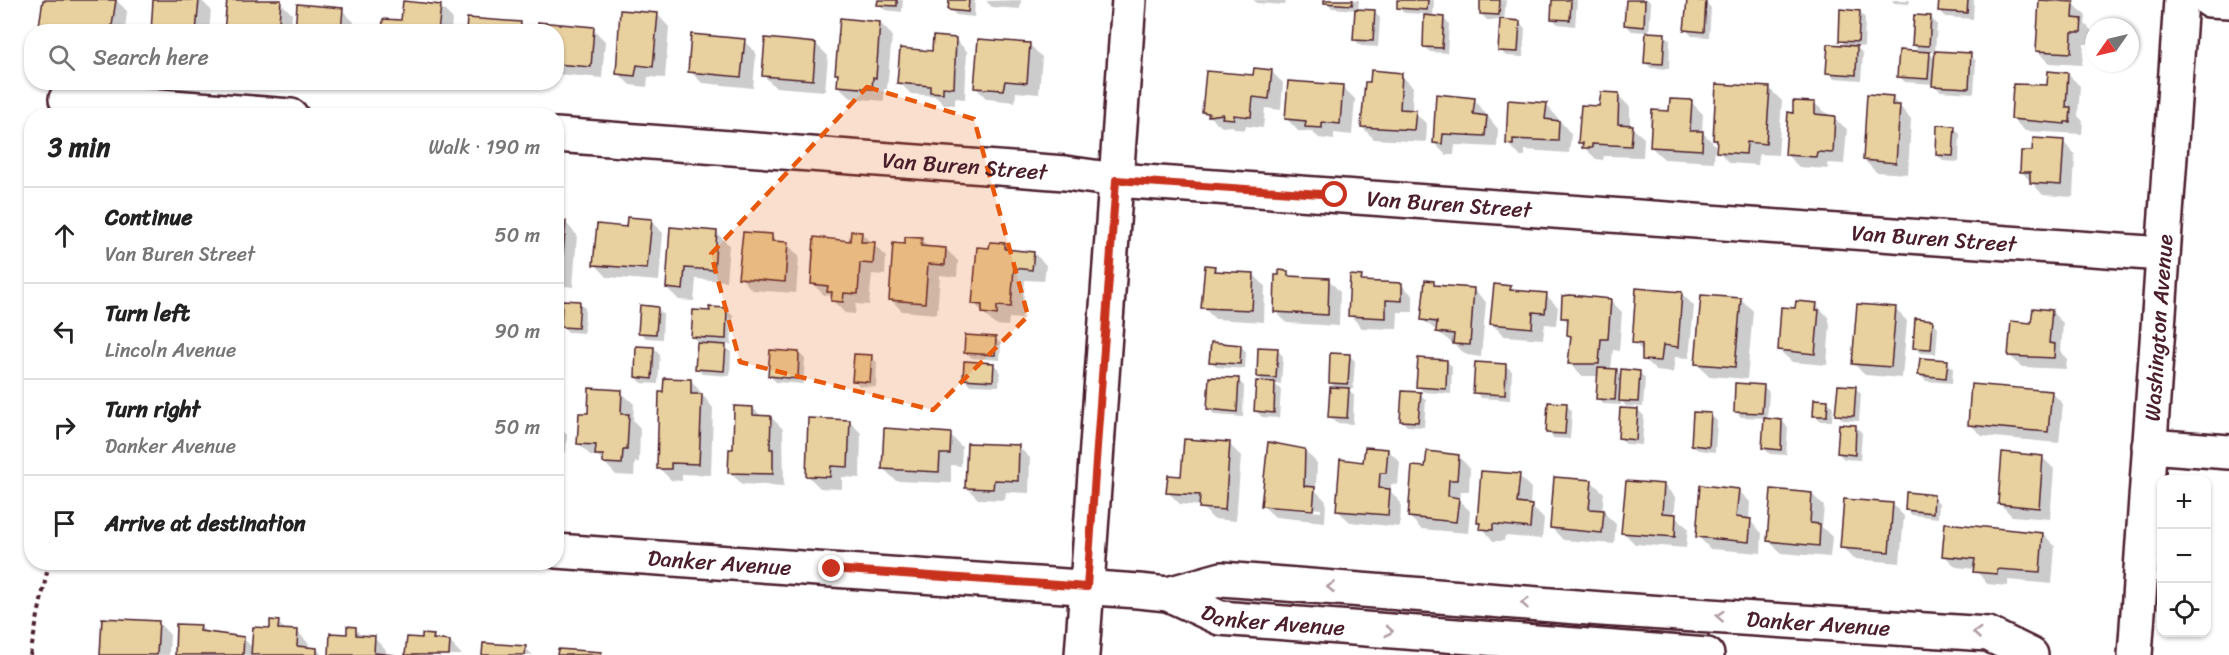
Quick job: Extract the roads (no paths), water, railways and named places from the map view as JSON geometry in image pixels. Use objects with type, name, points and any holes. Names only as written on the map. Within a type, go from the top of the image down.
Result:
[{"type":"street","points":[[1082,655],[1129,0]]},
{"type":"street","name":"Washington Avenue","points":[[2135,655],[2181,0]]},
{"type":"street","points":[[2209,0],[2229,2]]},
{"type":"street","points":[[66,99],[185,108]]},
{"type":"street","name":"Van Buren Street","points":[[564,136],[1065,173],[1116,180],[2163,254]]},
{"type":"street","points":[[2149,446],[2229,452]]},
{"type":"street","name":"Danker Avenue","points":[[564,552],[1168,594],[1220,618],[1707,655]]},
{"type":"street","name":"Danker Avenue","points":[[1168,594],[1222,579],[1602,609],[1988,634],[2031,655]]},
{"type":"street","points":[[1599,648],[1602,609]]}]
